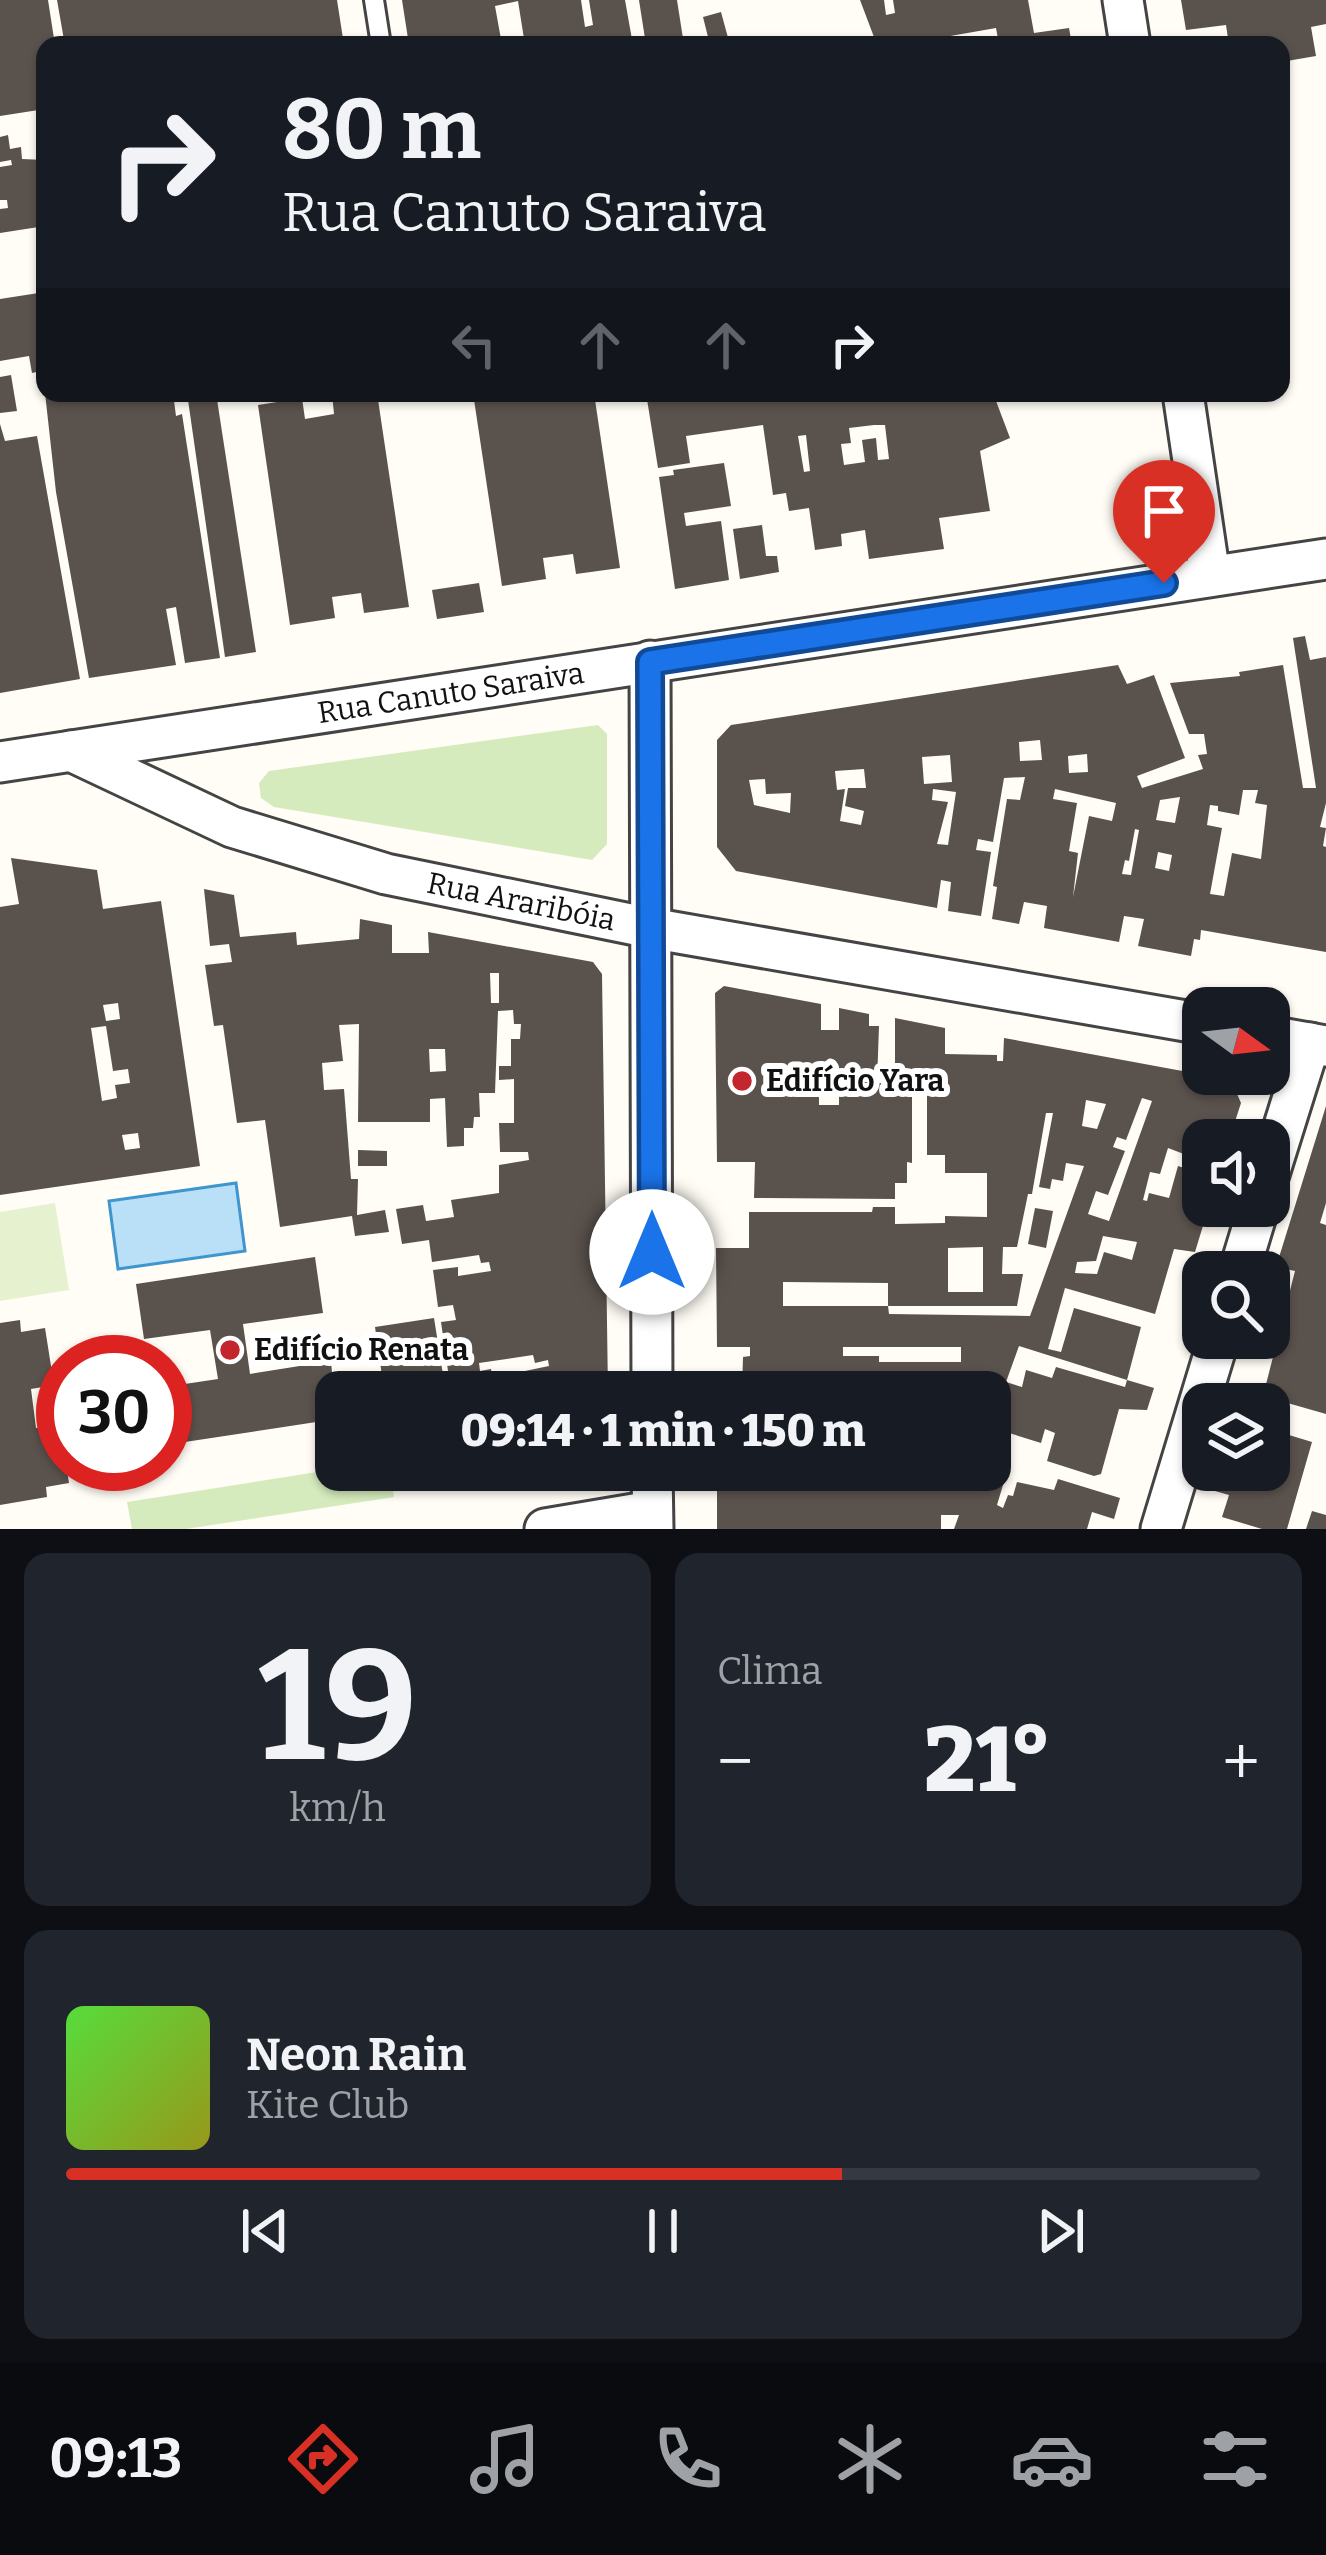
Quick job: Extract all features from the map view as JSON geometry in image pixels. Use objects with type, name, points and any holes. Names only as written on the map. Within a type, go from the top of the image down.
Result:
[{"type":"street","points":[[1123,0],[1129,36]]},
{"type":"street","points":[[1184,402],[1210,576]]},
{"type":"street","name":"Rua Canuto Saraiva","points":[[0,762],[1326,559]]},
{"type":"street","points":[[650,662],[652,1371]]},
{"type":"street","name":"Rua Araribóia","points":[[71,751],[232,827],[386,874],[650,928],[1182,1020]]},
{"type":"street","points":[[1290,1119],[1318,1044]]},
{"type":"street","points":[[1161,1529],[1213,1359]]},
{"type":"street","points":[[545,1529],[652,1520]]},
{"type":"lane","points":[[374,0],[380,36]]},
{"type":"green space","points":[[598,725],[607,734],[607,844],[592,860],[274,807],[261,798],[259,783],[269,771]]},
{"type":"green space","points":[[55,1203],[69,1290],[0,1301],[0,1212]]},
{"type":"green space","points":[[315,1472],[315,1491],[393,1491],[394,1497],[186,1529],[132,1529],[127,1502]]},
{"type":"water","points":[[236,1183],[245,1251],[118,1269],[109,1201]]},
{"type":"building","points":[[0,0],[48,0],[54,36],[36,36],[36,110],[0,116]]},
{"type":"building","points":[[57,0],[337,0],[343,36],[63,36]]},
{"type":"building","points":[[402,0],[581,0],[585,27],[593,25],[589,0],[625,0],[631,36],[524,36],[518,1],[495,6],[500,36],[408,36]]},
{"type":"building","points":[[639,0],[677,0],[683,36],[645,36]]},
{"type":"building","points":[[860,0],[884,0],[886,15],[895,13],[893,0],[1028,0],[1034,33],[1069,28],[1070,36],[997,36],[996,28],[950,36],[874,36]]},
{"type":"building","points":[[1181,0],[1326,0],[1326,24],[1311,27],[1316,56],[1290,60],[1290,36],[1228,36],[1226,25],[1186,30]]},
{"type":"building","points":[[721,12],[728,36],[708,36],[703,17]]},
{"type":"building","points":[[8,135],[10,149],[21,147],[22,159],[36,160],[36,227],[0,233],[0,209],[8,208],[7,200],[0,200],[0,167],[12,165],[11,160],[0,162],[0,137]]},
{"type":"building","points":[[36,293],[36,372],[32,373],[29,356],[0,361],[0,299]]},
{"type":"building","points":[[11,375],[17,411],[0,413],[0,377]]},
{"type":"building","points":[[46,402],[174,402],[176,416],[182,414],[220,658],[185,663],[176,607],[166,609],[176,665],[89,678],[56,492]]},
{"type":"building","points":[[188,402],[217,402],[256,652],[225,657]]},
{"type":"building","points":[[303,402],[305,419],[334,414],[333,402],[378,402],[409,607],[364,613],[361,593],[332,597],[335,618],[290,625],[258,405]]},
{"type":"building","points":[[474,402],[595,402],[620,568],[576,574],[573,554],[543,558],[546,579],[502,586]]},
{"type":"building","points":[[647,402],[996,402],[1010,438],[980,451],[990,511],[939,518],[944,549],[869,559],[865,530],[841,534],[842,546],[815,550],[809,508],[789,511],[786,493],[773,495],[763,425],[686,436],[690,463],[658,468]],"holes":[[[885,425],[889,459],[878,460],[876,438],[862,440],[865,462],[844,465],[841,444],[851,443],[849,428]],[[806,435],[810,471],[804,472],[798,436]]]},
{"type":"building","points":[[0,424],[5,441],[37,436],[80,679],[0,693]]},
{"type":"building","points":[[724,463],[731,506],[684,513],[686,526],[721,521],[729,580],[675,589],[659,477],[674,475],[673,470]]},
{"type":"building","points":[[762,525],[766,556],[777,556],[779,572],[740,579],[733,529]]},
{"type":"building","points":[[479,583],[484,612],[437,619],[432,590]]},
{"type":"building","points":[[1305,636],[1310,660],[1326,657],[1326,803],[1320,827],[1326,828],[1326,952],[1201,930],[1191,956],[1138,946],[1144,919],[1124,916],[1119,942],[1044,928],[1047,906],[1024,902],[1019,924],[992,919],[1007,799],[1020,800],[1025,777],[1004,778],[993,842],[978,839],[976,850],[991,852],[981,916],[948,911],[951,882],[941,880],[937,908],[736,871],[717,847],[717,740],[731,725],[1118,665],[1127,684],[1154,675],[1185,758],[1137,776],[1142,788],[1203,769],[1198,755],[1207,754],[1204,734],[1189,734],[1170,683],[1240,676],[1239,672],[1283,665],[1303,788],[1316,788],[1293,638]],"holes":[[[1040,740],[1042,760],[1020,761],[1019,742]],[[1087,754],[1088,772],[1069,773],[1068,756]],[[950,755],[952,782],[924,784],[922,757]],[[864,769],[866,788],[848,788],[845,806],[864,811],[861,825],[840,821],[845,789],[837,790],[835,771]],[[765,779],[766,794],[791,793],[790,813],[754,805],[749,780]],[[933,789],[956,792],[948,845],[937,844],[948,802],[932,800]],[[1055,789],[1116,803],[1112,821],[1089,816],[1073,897],[1078,853],[1069,851],[1077,803],[1053,799]],[[1243,790],[1258,790],[1255,803],[1267,805],[1261,859],[1232,853],[1224,896],[1210,894],[1222,828],[1207,825],[1210,805],[1218,806],[1218,811],[1239,815]],[[1180,797],[1175,823],[1156,820],[1160,800]],[[1135,829],[1139,830],[1131,875],[1122,874]],[[1158,852],[1172,855],[1169,871],[1155,868]]]},
{"type":"building","points":[[11,858],[97,870],[103,909],[161,901],[200,1166],[0,1195],[0,907],[19,904]],"holes":[[[118,1003],[120,1019],[106,1021],[103,1005]],[[106,1026],[113,1071],[128,1069],[130,1083],[115,1085],[117,1098],[102,1101],[91,1028]],[[138,1133],[140,1148],[125,1150],[122,1135]]]},
{"type":"building","points":[[204,889],[234,895],[240,937],[296,932],[297,945],[359,939],[360,919],[392,925],[392,953],[429,953],[428,932],[593,962],[602,974],[608,1371],[525,1371],[549,1366],[548,1360],[535,1363],[533,1355],[479,1363],[480,1371],[448,1371],[441,1322],[456,1320],[453,1305],[438,1307],[433,1270],[458,1267],[458,1276],[491,1271],[489,1262],[481,1263],[479,1255],[432,1262],[429,1240],[402,1244],[396,1209],[423,1205],[426,1221],[454,1217],[451,1200],[499,1193],[499,1165],[529,1160],[528,1152],[500,1152],[499,1123],[514,1123],[514,1079],[499,1080],[499,1066],[511,1066],[511,1039],[520,1039],[521,1024],[514,1024],[513,1010],[498,1011],[495,1093],[479,1093],[480,1117],[474,1117],[473,1128],[464,1128],[464,1146],[447,1147],[445,1098],[430,1099],[430,1122],[358,1122],[359,1024],[339,1025],[343,1061],[322,1063],[324,1090],[344,1089],[351,1179],[358,1179],[357,1215],[385,1210],[389,1232],[355,1236],[352,1216],[280,1227],[265,1120],[237,1123],[223,1025],[214,1026],[205,965],[232,962],[229,944],[210,946]],"holes":[[[490,973],[499,973],[499,1003],[491,1003]],[[429,1049],[445,1049],[446,1071],[430,1072]]]},
{"type":"building","points":[[724,986],[821,1004],[821,1030],[839,1030],[839,1008],[869,1014],[869,1026],[879,1026],[877,1083],[895,1083],[895,1018],[945,1028],[945,1054],[997,1055],[997,1061],[1003,1061],[1004,1038],[1182,1071],[1182,1095],[1238,1095],[1241,1103],[1236,1119],[1182,1119],[1182,1153],[1168,1148],[1160,1174],[1150,1172],[1143,1200],[1147,1201],[1149,1193],[1169,1198],[1178,1166],[1182,1167],[1182,1227],[1203,1227],[1195,1251],[1174,1249],[1155,1314],[1065,1288],[1048,1349],[1061,1352],[1074,1308],[1141,1327],[1127,1380],[1019,1346],[1010,1371],[743,1371],[743,1357],[750,1356],[750,1347],[717,1347],[716,1248],[749,1248],[749,1212],[872,1212],[873,1207],[895,1207],[895,1224],[945,1223],[945,1216],[987,1217],[987,1173],[945,1173],[945,1155],[927,1155],[927,1095],[912,1095],[912,1163],[907,1162],[907,1183],[895,1183],[895,1199],[754,1198],[755,1162],[717,1162],[715,993]],"holes":[[[819,1067],[839,1067],[839,1105],[819,1105]],[[1142,1098],[1152,1101],[1109,1221],[1088,1214],[1096,1191],[1108,1195],[1125,1151],[1113,1147],[1117,1137],[1126,1140]],[[1086,1100],[1106,1104],[1097,1129],[1082,1126]],[[1046,1113],[1053,1113],[1039,1187],[1050,1189],[1052,1179],[1063,1181],[1066,1163],[1084,1166],[1030,1316],[889,1314],[888,1306],[1017,1306],[1023,1274],[1002,1274],[1003,1247],[1017,1247]],[[1103,1236],[1137,1242],[1132,1260],[1104,1252],[1097,1274],[1075,1273],[1077,1262],[1096,1261]],[[983,1247],[983,1292],[948,1292],[948,1248]],[[783,1282],[888,1283],[888,1306],[783,1306]],[[843,1347],[961,1347],[961,1362],[879,1362],[879,1356],[843,1356]]]},
{"type":"building","points":[[1326,1106],[1326,1203],[1320,1223],[1326,1225],[1326,1414],[1290,1404],[1290,1383],[1266,1383],[1272,1359],[1290,1359],[1290,1291],[1295,1271],[1290,1270],[1290,1251],[1281,1251]]},
{"type":"building","points":[[358,1150],[387,1151],[387,1166],[358,1166]]},
{"type":"building","points":[[1035,1208],[1053,1211],[1046,1248],[1028,1244]]},
{"type":"building","name":"Edifício Renata","points":[[315,1257],[323,1313],[243,1324],[250,1374],[331,1361],[332,1371],[315,1371],[315,1422],[192,1441],[192,1383],[218,1379],[210,1330],[143,1335],[136,1284]]},
{"type":"building","points":[[434,1318],[442,1371],[381,1371],[375,1327]]},
{"type":"building","points":[[20,1320],[21,1332],[45,1328],[46,1335],[36,1335],[36,1388],[31,1389],[36,1491],[46,1491],[47,1497],[0,1505],[0,1323]]},
{"type":"building","points":[[1056,1367],[1125,1387],[1127,1380],[1154,1388],[1147,1410],[1119,1409],[1101,1474],[1047,1461],[1055,1433],[1045,1429],[1041,1443],[1011,1434],[1011,1384],[1022,1387],[1026,1370],[1052,1378]]},
{"type":"building","points":[[1290,1435],[1312,1442],[1287,1529],[1262,1529],[1222,1517],[1229,1495],[1215,1491],[1290,1491]]},
{"type":"building","points":[[1058,1479],[1120,1498],[1114,1519],[1092,1512],[1087,1529],[954,1529],[959,1515],[941,1515],[941,1529],[717,1529],[717,1491],[1001,1491],[997,1505],[1003,1508],[1017,1482],[1054,1490]]},
{"type":"building","points":[[1312,1511],[1326,1515],[1326,1529],[1306,1529]]},
{"type":"place","name":"Edifício Yara","points":[[742,1081]]},
{"type":"place","name":"Edifício Renata","points":[[230,1350]]},
{"type":"route","points":[[652,1252],[650,662],[1164,583]]}]
